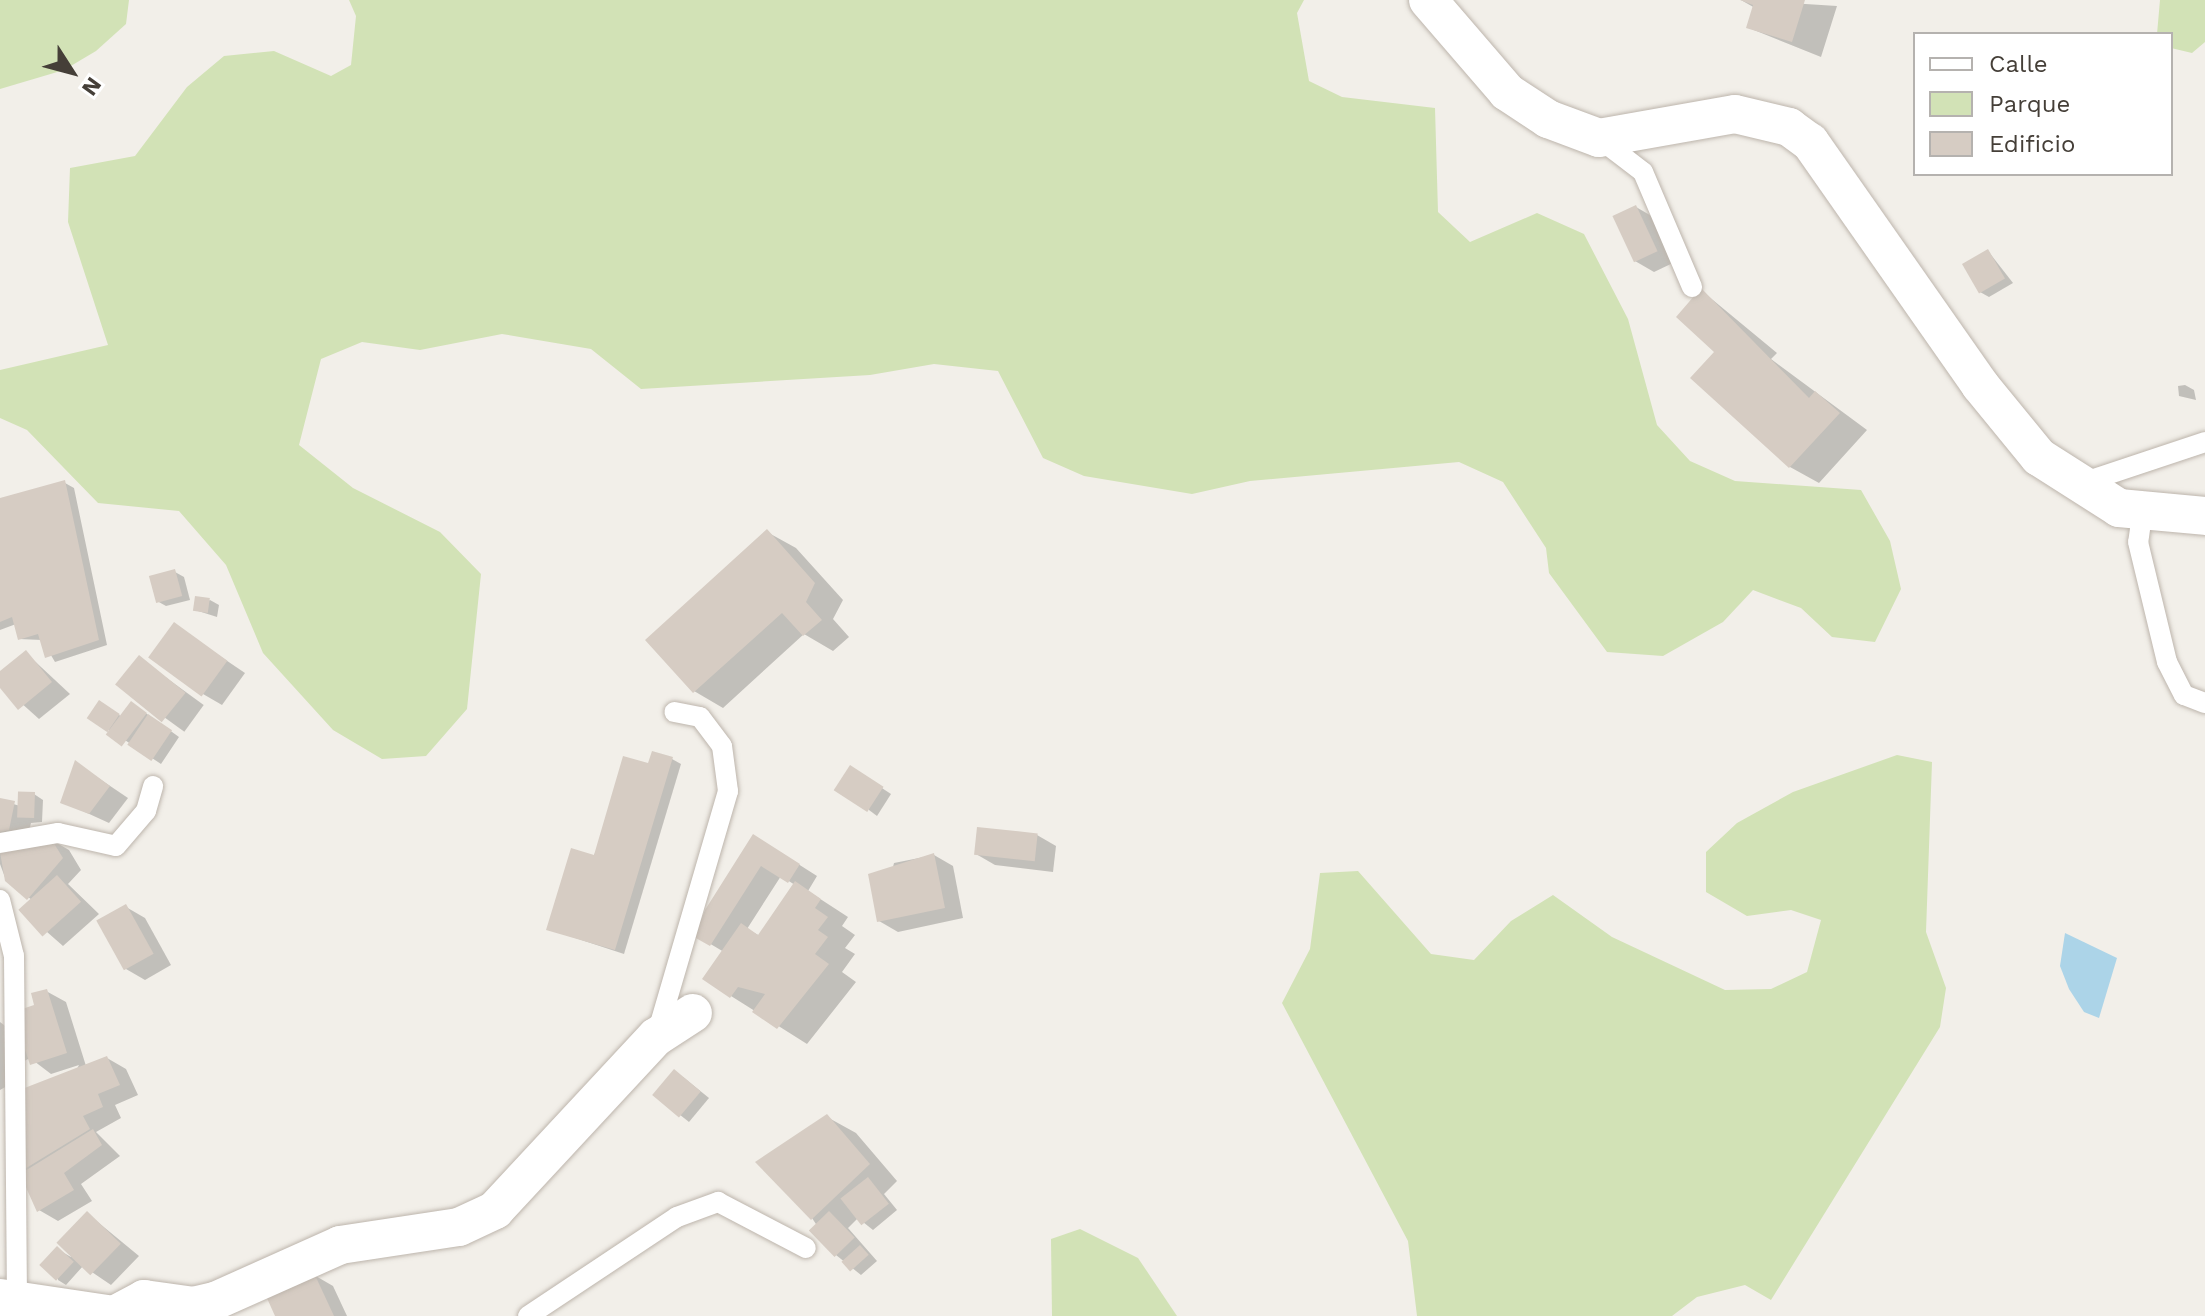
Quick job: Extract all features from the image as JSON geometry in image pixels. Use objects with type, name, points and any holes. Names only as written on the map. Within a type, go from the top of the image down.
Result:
[{"type":"street","points":[[1428,0],[1507,92],[1548,119],[1599,138],[1735,114],[1765,115],[1800,134],[1980,385],[2039,457],[2075,485],[2142,515],[2205,516]]},
{"type":"street","points":[[9,1299],[119,1315],[144,1299],[193,1306],[215,1301],[340,1245],[459,1227],[495,1210],[656,1037],[693,1013]]},
{"type":"lane","points":[[1599,138],[1643,172],[1692,287]]},
{"type":"lane","points":[[2075,485],[2205,442]]},
{"type":"lane","points":[[2142,515],[2138,542],[2167,662],[2184,695],[2205,703]]},
{"type":"lane","points":[[656,1037],[728,791],[722,746],[700,717],[674,712]]},
{"type":"lane","points":[[0,843],[58,833],[116,846],[146,811],[153,786]]},
{"type":"lane","points":[[0,900],[14,956],[9,1299]]},
{"type":"lane","points":[[528,1316],[677,1217],[718,1202],[806,1248]]},
{"type":"green space","points":[[0,0],[129,0],[126,24],[96,51],[64,70],[0,89]]},
{"type":"green space","points":[[349,0],[1304,0],[1297,13],[1309,81],[1342,97],[1435,108],[1438,212],[1470,242],[1537,213],[1584,234],[1628,319],[1657,425],[1690,461],[1735,481],[1861,490],[1890,541],[1901,589],[1875,642],[1832,637],[1801,608],[1753,590],[1723,622],[1663,656],[1607,652],[1549,573],[1546,548],[1503,482],[1459,462],[1250,481],[1192,494],[1084,476],[1043,458],[998,371],[934,364],[870,375],[641,389],[591,349],[502,334],[420,350],[362,342],[321,359],[299,445],[353,488],[440,532],[481,574],[467,709],[426,756],[382,759],[333,730],[263,653],[226,565],[179,511],[98,503],[27,430],[0,418],[0,370],[108,345],[68,222],[70,168],[135,156],[187,87],[224,56],[274,51],[331,76],[351,65],[356,16]]},
{"type":"green space","points":[[2160,0],[2205,0],[2205,42],[2192,53],[2173,48],[2173,32],[2157,32]]},
{"type":"green space","points":[[1897,755],[1932,762],[1926,932],[1946,988],[1940,1027],[1771,1300],[1745,1285],[1697,1297],[1672,1316],[1417,1316],[1408,1241],[1282,1003],[1310,949],[1320,873],[1358,871],[1431,954],[1474,960],[1511,921],[1553,895],[1612,937],[1725,990],[1771,989],[1807,972],[1821,920],[1791,910],[1747,916],[1706,892],[1706,852],[1737,823],[1793,792]]},
{"type":"green space","points":[[1080,1229],[1138,1258],[1177,1316],[1052,1316],[1051,1239]]},
{"type":"water","points":[[2065,933],[2117,958],[2099,1018],[2084,1012],[2069,989],[2060,966]]},
{"type":"building","points":[[1740,0],[1805,0],[1792,42],[1746,28],[1753,5]]},
{"type":"building","points":[[1636,205],[1658,251],[1634,262],[1612,216]]},
{"type":"building","points":[[1988,249],[2005,278],[1979,293],[1962,264]]},
{"type":"building","points":[[1701,288],[1809,398],[1815,391],[1840,413],[1789,468],[1690,378],[1714,352],[1676,317]]},
{"type":"building","points":[[65,480],[99,640],[45,658],[38,634],[18,640],[12,617],[0,622],[0,498]]},
{"type":"building","points":[[767,529],[815,583],[806,602],[822,620],[803,636],[782,613],[693,693],[645,640]]},
{"type":"building","points":[[175,569],[182,596],[156,603],[149,576]]},
{"type":"building","points":[[195,596],[210,598],[208,613],[193,611]]},
{"type":"building","points":[[174,622],[227,661],[202,696],[148,658]]},
{"type":"building","points":[[26,650],[52,682],[18,710],[0,688],[0,671]]},
{"type":"building","points":[[139,655],[186,693],[162,722],[115,685]]},
{"type":"building","points":[[99,700],[120,714],[107,732],[87,718]]},
{"type":"building","points":[[131,701],[147,713],[122,747],[106,735]]},
{"type":"building","points":[[148,714],[172,730],[151,761],[127,745]]},
{"type":"building","points":[[652,751],[673,757],[615,950],[546,930],[571,848],[594,855],[623,756],[648,763]]},
{"type":"building","points":[[75,760],[110,786],[89,814],[60,803]]},
{"type":"building","points":[[850,765],[884,787],[867,812],[834,790]]},
{"type":"building","points":[[18,791],[35,792],[34,818],[17,817]]},
{"type":"building","points":[[0,798],[15,801],[9,830],[0,832]]},
{"type":"building","points":[[977,827],[1038,833],[1035,861],[974,855]]},
{"type":"building","points":[[753,834],[800,864],[788,883],[761,866],[710,946],[694,937],[705,910]]},
{"type":"building","points":[[50,837],[63,858],[27,900],[5,881],[0,852]]},
{"type":"building","points":[[934,853],[945,908],[877,922],[868,874]]},
{"type":"building","points":[[57,875],[81,902],[42,937],[18,910]]},
{"type":"building","points":[[795,881],[821,899],[815,908],[828,917],[818,930],[828,937],[815,954],[829,964],[777,1029],[752,1012],[765,994],[738,987],[730,998],[702,979],[741,923],[758,935]]},
{"type":"building","points":[[126,904],[154,954],[124,970],[96,920]]},
{"type":"building","points":[[47,989],[67,1053],[30,1065],[13,1012],[34,1005],[31,993]]},
{"type":"building","points":[[107,1056],[120,1085],[98,1094],[103,1107],[83,1116],[90,1129],[23,1170],[22,1089]]},
{"type":"building","points":[[674,1069],[701,1091],[679,1118],[652,1095]]},
{"type":"building","points":[[827,1114],[870,1164],[811,1220],[755,1162]]},
{"type":"building","points":[[93,1129],[102,1145],[64,1173],[74,1190],[37,1212],[20,1174]]},
{"type":"building","points":[[868,1177],[889,1204],[861,1225],[840,1199]]},
{"type":"building","points":[[87,1211],[121,1244],[90,1275],[56,1243]]},
{"type":"building","points":[[829,1211],[855,1238],[835,1257],[809,1230]]},
{"type":"building","points":[[860,1245],[869,1255],[850,1271],[841,1262]]},
{"type":"building","points":[[57,1246],[74,1262],[56,1281],[39,1265]]},
{"type":"building","points":[[314,1273],[334,1316],[275,1316],[266,1296]]}]
